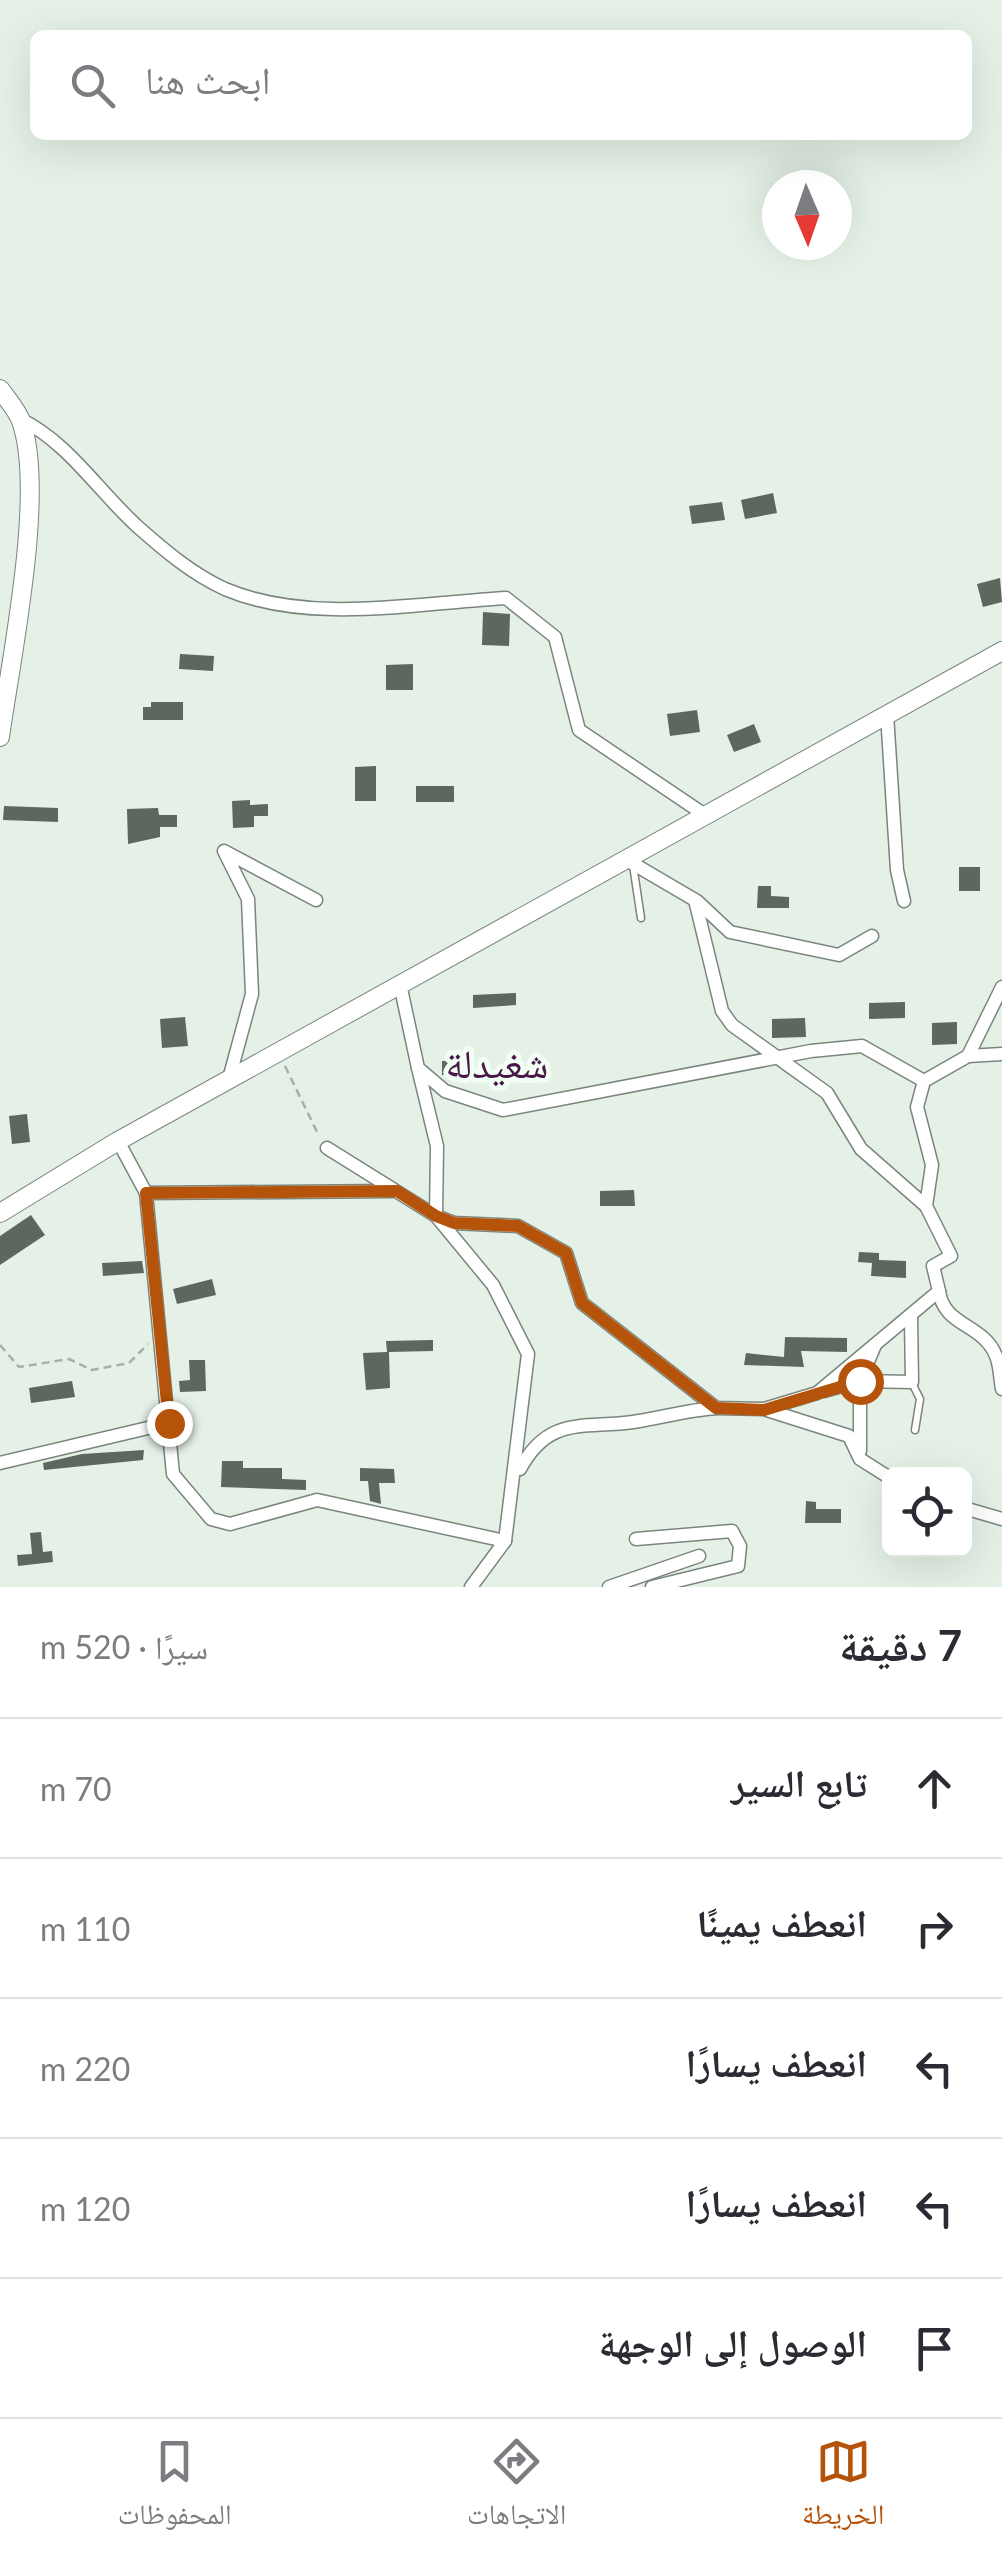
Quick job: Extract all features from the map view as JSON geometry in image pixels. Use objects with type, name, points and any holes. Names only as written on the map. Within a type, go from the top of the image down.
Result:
[{"type":"street","points":[[0,388],[20,419],[29,460],[29,508],[0,737]]},
{"type":"street","points":[[20,419],[47,432],[119,510],[168,554],[225,589],[276,604],[338,607],[506,598],[555,636],[580,730],[705,814]]},
{"type":"street","points":[[0,1212],[228,1079],[1002,651]]},
{"type":"street","points":[[887,714],[897,870],[904,901]]},
{"type":"street","points":[[228,1079],[252,994],[248,899],[224,852],[316,900]]},
{"type":"street","points":[[632,859],[695,900],[730,932],[839,955],[872,936]]},
{"type":"street","points":[[695,900],[722,1011],[732,1025],[774,1059],[827,1093],[861,1149],[926,1206],[952,1256],[933,1266],[942,1308],[954,1320],[974,1328],[996,1354],[1002,1389]]},
{"type":"street","points":[[400,984],[437,1146],[436,1216],[493,1285],[528,1354],[504,1541],[471,1587]]},
{"type":"street","points":[[968,1056],[1002,987]]},
{"type":"street","points":[[418,1068],[445,1090],[503,1110],[862,1046],[924,1081]]},
{"type":"street","points":[[926,1206],[932,1166],[917,1107],[924,1081],[968,1056],[1002,1054]]},
{"type":"street","points":[[118,1141],[146,1193],[173,1474],[212,1519],[230,1524],[317,1500],[504,1541]]},
{"type":"street","points":[[326,1148],[436,1216],[454,1223],[518,1226],[566,1253],[582,1303],[716,1408]]},
{"type":"street","points":[[146,1193],[397,1191]]},
{"type":"street","points":[[817,1393],[876,1342],[911,1318],[939,1290]]},
{"type":"street","points":[[764,1410],[860,1381],[912,1382],[911,1318]]},
{"type":"street","points":[[860,1459],[860,1381],[876,1342]]},
{"type":"street","points":[[514,1481],[530,1449],[576,1423],[632,1422],[676,1410],[716,1408],[764,1410],[849,1436],[860,1459],[882,1473]]},
{"type":"street","points":[[0,1464],[169,1423]]},
{"type":"street","points":[[972,1510],[1002,1519]]},
{"type":"street","points":[[636,1539],[732,1531],[740,1546],[738,1566],[652,1587]]},
{"type":"street","points":[[609,1587],[699,1556]]},
{"type":"lane","points":[[632,859],[642,918]]},
{"type":"lane","points":[[912,1382],[920,1399],[915,1430]]},
{"type":"path","points":[[278,1052],[326,1148]]},
{"type":"path","points":[[0,1345],[20,1366],[69,1360],[92,1370],[129,1363],[160,1333]]},
{"type":"building","points":[[773,493],[777,513],[745,519],[741,500]]},
{"type":"building","points":[[722,502],[725,520],[692,524],[689,506]]},
{"type":"building","points":[[1000,578],[1002,602],[983,607],[977,584]]},
{"type":"building","points":[[483,612],[510,614],[509,646],[482,645]]},
{"type":"building","points":[[180,654],[214,656],[213,671],[179,669]]},
{"type":"building","points":[[413,664],[413,690],[386,690],[386,665]]},
{"type":"building","points":[[151,702],[183,702],[183,720],[143,720],[143,707],[151,707]]},
{"type":"building","points":[[697,710],[700,732],[670,736],[667,714]]},
{"type":"building","points":[[754,724],[761,742],[734,752],[727,735]]},
{"type":"building","points":[[376,766],[376,801],[355,801],[355,767]]},
{"type":"building","points":[[416,786],[454,786],[454,802],[416,802]]},
{"type":"building","points":[[250,800],[250,805],[268,804],[268,816],[254,816],[254,827],[233,828],[232,801]]},
{"type":"building","points":[[4,806],[58,808],[58,822],[3,820]]},
{"type":"building","points":[[158,808],[159,815],[177,815],[177,827],[160,827],[160,837],[128,844],[127,809]]},
{"type":"building","points":[[959,867],[980,867],[980,891],[959,891]]},
{"type":"building","points":[[758,886],[771,886],[771,896],[789,897],[789,908],[757,908]]},
{"type":"building","points":[[516,993],[516,1005],[473,1008],[473,995]]},
{"type":"building","points":[[905,1002],[905,1018],[869,1019],[869,1003]]},
{"type":"building","points":[[185,1017],[188,1046],[162,1048],[160,1019]]},
{"type":"building","points":[[805,1018],[806,1037],[772,1038],[772,1019]]},
{"type":"building","points":[[957,1022],[957,1044],[932,1045],[932,1023]]},
{"type":"building","points":[[472,1060],[472,1077],[442,1075],[442,1061]]},
{"type":"building","points":[[27,1114],[30,1142],[12,1144],[9,1116]]},
{"type":"building","points":[[634,1190],[635,1206],[600,1206],[600,1191]]},
{"type":"building","points":[[31,1215],[45,1235],[0,1265],[0,1236]]},
{"type":"building","points":[[859,1252],[879,1253],[879,1260],[906,1261],[906,1278],[871,1276],[872,1263],[858,1262]]},
{"type":"building","points":[[142,1261],[144,1273],[103,1276],[102,1263]]},
{"type":"building","points":[[212,1279],[216,1295],[177,1304],[173,1289]]},
{"type":"building","points":[[785,1337],[847,1338],[847,1352],[801,1351],[804,1367],[744,1365],[746,1353],[784,1357]]},
{"type":"building","points":[[433,1340],[433,1351],[389,1352],[390,1388],[366,1390],[363,1353],[387,1352],[386,1341]]},
{"type":"building","points":[[189,1360],[205,1360],[206,1391],[180,1392],[179,1381],[190,1380]]},
{"type":"building","points":[[72,1381],[75,1397],[31,1403],[29,1388]]},
{"type":"building","points":[[144,1450],[143,1460],[44,1470],[43,1463],[82,1454]]},
{"type":"building","points":[[222,1461],[243,1461],[243,1468],[282,1468],[282,1479],[306,1480],[306,1490],[221,1487]]},
{"type":"building","points":[[360,1468],[394,1469],[395,1483],[379,1483],[381,1504],[370,1501],[368,1481],[360,1481]]},
{"type":"building","points":[[806,1501],[816,1502],[816,1509],[841,1509],[841,1523],[805,1523]]},
{"type":"building","points":[[41,1532],[43,1552],[52,1551],[53,1562],[18,1566],[17,1555],[32,1554],[30,1533]]},
{"type":"district","name":"شغيدلة","points":[[497,1064]]},
{"type":"route","points":[[169,1423],[146,1193],[397,1191],[454,1223],[518,1226],[566,1253],[582,1303],[635,1340],[716,1408],[764,1410],[860,1381]]}]
